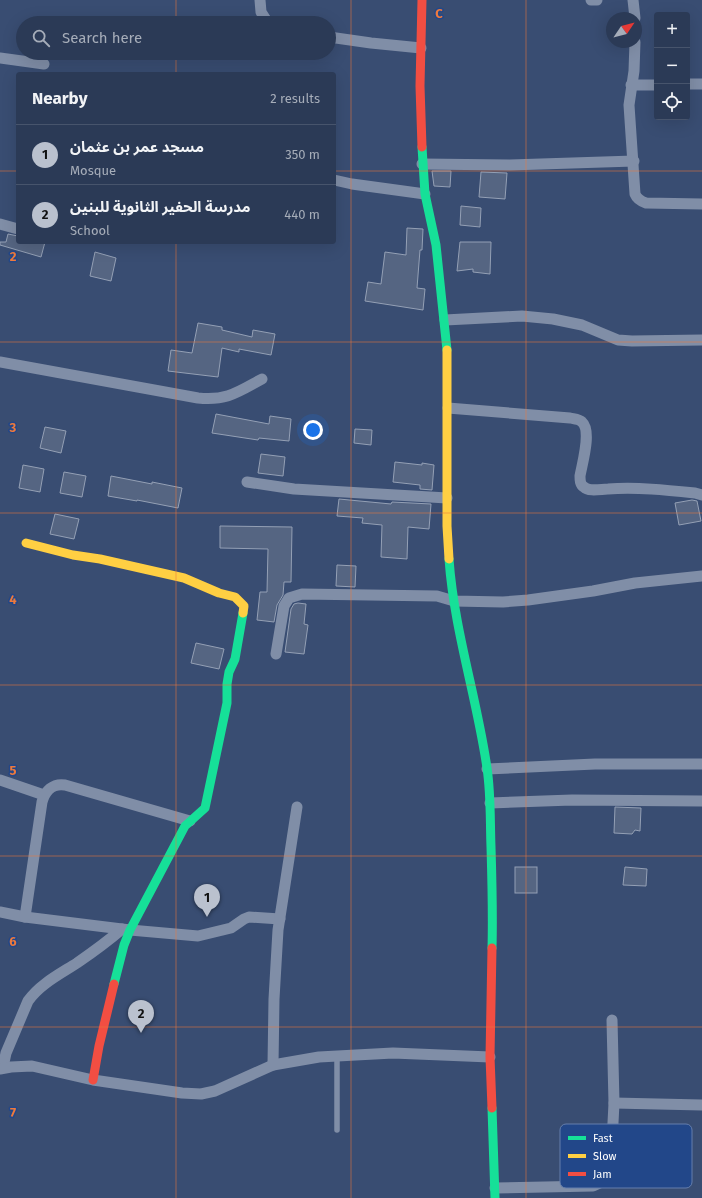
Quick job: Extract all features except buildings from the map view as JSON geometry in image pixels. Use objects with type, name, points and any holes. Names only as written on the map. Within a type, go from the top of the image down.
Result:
[{"type":"street","points":[[260,0],[261,12],[264,16]]},
{"type":"street","points":[[422,0],[420,86],[422,164],[425,194],[436,245],[447,344],[447,498],[450,570],[458,626],[487,769],[490,803],[493,916],[490,1057],[494,1193],[565,1188]]},
{"type":"street","points":[[591,0],[597,0]]},
{"type":"street","points":[[634,0],[635,12]]},
{"type":"street","points":[[336,38],[421,48]]},
{"type":"street","points":[[634,48],[629,105],[634,161],[635,194],[639,200],[646,203],[702,204]]},
{"type":"street","points":[[0,58],[44,64]]},
{"type":"street","points":[[690,84],[702,84]]},
{"type":"street","points":[[631,85],[654,85]]},
{"type":"street","points":[[422,164],[510,165],[634,161]]},
{"type":"street","points":[[336,180],[425,194]]},
{"type":"street","points":[[0,224],[16,228]]},
{"type":"street","points":[[445,320],[522,316],[553,319],[582,326],[618,340],[702,340]]},
{"type":"street","points":[[0,362],[198,398],[212,399],[224,398],[262,379]]},
{"type":"street","points":[[448,408],[570,418],[578,420],[583,423],[587,438],[580,476],[580,482],[584,488],[590,490],[645,488],[702,495]]},
{"type":"street","points":[[247,482],[294,489],[447,498]]},
{"type":"street","points":[[26,543],[72,555],[100,559],[184,578],[214,591],[235,596],[244,606],[235,659],[229,672],[227,684],[227,703],[205,808],[197,817],[185,826],[144,907],[126,930],[43,985],[28,1001],[6,1053],[2,1068],[32,1066],[93,1080],[182,1093],[201,1094],[215,1091],[273,1065],[319,1057],[393,1053],[490,1057]]},
{"type":"street","points":[[276,654],[284,606],[289,598],[302,594],[437,596],[454,600],[485,602],[528,600],[593,591],[635,583],[702,576]]},
{"type":"street","points":[[487,769],[595,764],[702,764]]},
{"type":"street","points":[[0,780],[44,795]]},
{"type":"street","points":[[25,917],[42,802],[44,795],[54,785],[65,785],[190,821]]},
{"type":"street","points":[[490,803],[580,800],[702,801]]},
{"type":"street","points":[[273,1065],[274,999],[280,919],[297,807]]},
{"type":"street","points":[[0,912],[25,917],[126,930],[198,936],[232,928],[244,919],[250,917],[280,919]]},
{"type":"street","points":[[93,1080],[99,1046],[124,945],[126,930]]},
{"type":"street","points":[[612,1020],[614,1104],[613,1124]]},
{"type":"street","points":[[614,1104],[702,1105]]},
{"type":"lane","points":[[337,1056],[337,1130]]},
{"type":"traffic: fast","points":[[422,147],[425,194],[436,245],[447,350]]},
{"type":"traffic: fast","points":[[449,559],[456,612],[478,716],[488,778],[492,885],[492,948]]},
{"type":"traffic: fast","points":[[114,984],[124,945],[130,930],[185,826],[205,808],[227,703],[227,684],[229,672],[235,659],[243,613]]},
{"type":"traffic: fast","points":[[492,1108],[495,1198]]},
{"type":"traffic: slow","points":[[447,350],[447,526],[449,559]]},
{"type":"traffic: slow","points":[[26,543],[73,555],[100,559],[184,578],[219,593],[235,597],[244,606],[243,613]]},
{"type":"traffic: jam","points":[[422,0],[420,86],[422,147]]},
{"type":"traffic: jam","points":[[492,948],[490,1057],[492,1108]]},
{"type":"traffic: jam","points":[[93,1080],[99,1046],[114,984]]},
{"type":"place","name":"مسجد عمر بن عثمان","points":[[207,917]]},
{"type":"place","name":"مدرسة الحفير الثانوية للبنين","points":[[141,1033]]}]
